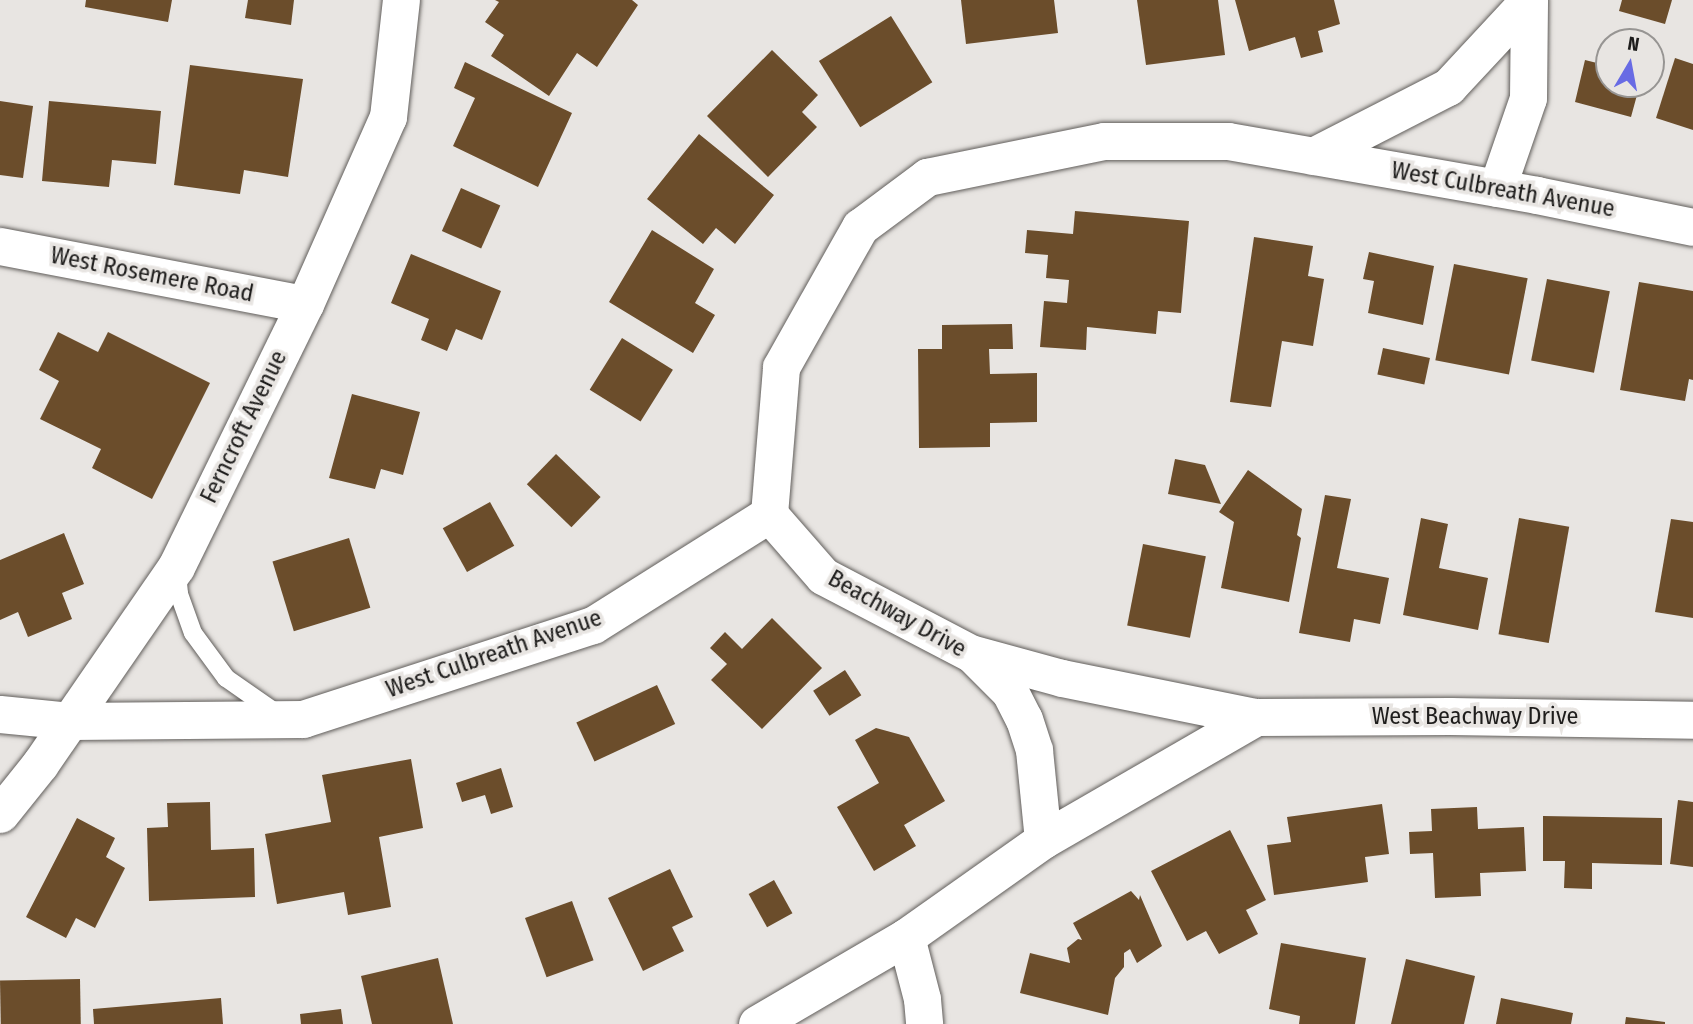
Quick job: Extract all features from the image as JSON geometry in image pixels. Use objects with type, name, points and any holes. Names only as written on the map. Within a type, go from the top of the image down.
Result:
[{"type":"street","name":"Ferncroft Avenue","points":[[0,814],[69,721],[176,567],[304,304],[388,117],[401,0]]},
{"type":"street","points":[[1313,156],[1448,87],[1529,1]]},
{"type":"street","points":[[1497,188],[1528,98],[1529,1]]},
{"type":"street","name":"West Culbreath Avenue","points":[[0,714],[69,721],[303,719],[593,625],[769,514],[781,367],[860,227],[927,177],[1104,141],[1228,141],[1497,188],[1693,227]]},
{"type":"street","name":"West Rosemere Road","points":[[0,246],[304,304]]},
{"type":"street","name":"Beachway Drive","points":[[769,514],[823,576],[972,654],[1010,692],[1024,719],[1034,750],[1043,840]]},
{"type":"street","name":"West Beachway Drive","points":[[972,654],[1062,678],[1256,717],[1450,716],[1693,720]]},
{"type":"street","name":"West Beachway Drive","points":[[757,1024],[906,936],[1043,840],[1256,717]]},
{"type":"street","points":[[906,936],[922,999],[924,1024]]},
{"type":"lane","points":[[176,567],[179,594],[193,633],[226,678],[271,710],[290,719]]},
{"type":"building","points":[[86,0],[172,0],[168,22],[85,7]]},
{"type":"building","points":[[248,0],[294,0],[291,25],[245,18]]},
{"type":"building","points":[[495,0],[632,0],[638,5],[597,67],[577,53],[549,96],[491,56],[504,35],[485,22],[499,2]]},
{"type":"building","points":[[961,0],[1054,0],[1058,33],[966,44]]},
{"type":"building","points":[[1137,0],[1218,0],[1225,55],[1146,65]]},
{"type":"building","points":[[1235,0],[1334,0],[1340,24],[1318,31],[1323,52],[1301,58],[1295,37],[1249,51]]},
{"type":"building","points":[[1622,0],[1672,0],[1665,24],[1619,11]]},
{"type":"building","points":[[891,16],[932,82],[860,127],[819,61]]},
{"type":"building","points":[[772,50],[818,95],[802,112],[817,127],[768,177],[707,116]]},
{"type":"building","points":[[1675,58],[1693,64],[1693,130],[1656,118],[1662,98],[1665,98]]},
{"type":"building","points":[[1585,60],[1595,62],[1595,98],[1636,98],[1631,117],[1575,102]]},
{"type":"building","points":[[465,62],[572,113],[538,187],[453,146],[475,98],[454,88]]},
{"type":"building","points":[[190,65],[303,79],[288,177],[244,170],[240,194],[174,185]]},
{"type":"building","points":[[0,101],[33,106],[23,178],[0,175]]},
{"type":"building","points":[[49,101],[161,111],[156,164],[112,160],[109,187],[42,181]]},
{"type":"building","points":[[699,134],[774,195],[735,244],[716,228],[703,244],[647,199]]},
{"type":"building","points":[[461,188],[500,205],[481,248],[442,231]]},
{"type":"building","points":[[1075,211],[1189,221],[1181,313],[1158,311],[1156,334],[1087,327],[1086,350],[1040,347],[1044,301],[1067,303],[1069,280],[1046,278],[1048,255],[1025,253],[1027,230],[1073,234]]},
{"type":"building","points":[[652,230],[714,269],[695,303],[715,315],[693,353],[609,302]]},
{"type":"building","points":[[1254,237],[1313,246],[1308,276],[1324,279],[1313,346],[1282,341],[1271,407],[1230,402]]},
{"type":"building","points":[[1369,252],[1434,266],[1423,325],[1368,313],[1374,281],[1363,279]]},
{"type":"building","points":[[411,254],[501,291],[482,340],[456,329],[447,351],[421,340],[429,319],[391,303]]},
{"type":"building","points":[[1454,264],[1528,278],[1509,375],[1435,360]]},
{"type":"building","points":[[1547,279],[1610,291],[1594,373],[1531,360]]},
{"type":"building","points":[[1639,282],[1693,291],[1693,380],[1689,379],[1685,401],[1620,390]]},
{"type":"building","points":[[1012,324],[1013,349],[989,349],[990,374],[1037,373],[1037,422],[990,423],[990,447],[919,448],[918,349],[942,349],[942,325]]},
{"type":"building","points":[[58,332],[98,352],[108,332],[210,383],[152,499],[92,468],[101,449],[40,419],[59,381],[39,370]]},
{"type":"building","points":[[622,338],[673,370],[641,422],[590,390]]},
{"type":"building","points":[[1383,348],[1430,358],[1424,384],[1377,374]]},
{"type":"building","points":[[352,394],[420,412],[403,475],[381,469],[375,489],[329,478]]},
{"type":"building","points":[[556,454],[601,497],[571,527],[527,484]]},
{"type":"building","points":[[1175,459],[1205,465],[1221,504],[1168,494]]},
{"type":"building","points":[[1248,470],[1302,509],[1297,535],[1301,538],[1289,602],[1221,588],[1234,522],[1219,512]]},
{"type":"building","points":[[1325,495],[1351,499],[1337,568],[1389,578],[1380,624],[1354,619],[1350,642],[1299,633]]},
{"type":"building","points":[[490,502],[514,546],[467,572],[443,528]]},
{"type":"building","points":[[1421,518],[1448,524],[1439,568],[1488,578],[1478,630],[1403,615]]},
{"type":"building","points":[[1519,518],[1569,527],[1549,643],[1499,634]]},
{"type":"building","points":[[1671,519],[1693,522],[1693,618],[1655,612]]},
{"type":"building","points":[[64,533],[84,584],[62,593],[72,619],[28,637],[18,612],[0,620],[0,560]]},
{"type":"building","points":[[349,538],[370,608],[294,631],[272,561]]},
{"type":"building","points":[[1143,544],[1206,556],[1190,638],[1127,625]]},
{"type":"building","points":[[772,618],[822,668],[762,729],[711,680],[727,664],[710,648],[725,632],[742,649]]},
{"type":"building","points":[[845,670],[861,695],[829,716],[813,691]]},
{"type":"building","points":[[657,685],[675,724],[595,762],[576,723]]},
{"type":"building","points":[[876,728],[909,737],[945,801],[904,825],[916,846],[874,871],[837,807],[879,783],[855,740]]},
{"type":"building","points":[[411,759],[423,828],[379,837],[391,907],[348,915],[344,892],[277,904],[265,834],[331,822],[322,775]]},
{"type":"building","points":[[501,768],[513,807],[491,814],[485,795],[462,802],[456,783]]},
{"type":"building","points":[[1678,800],[1693,802],[1693,867],[1670,864]]},
{"type":"building","points":[[210,802],[211,850],[254,848],[255,897],[149,901],[147,828],[168,827],[167,803]]},
{"type":"building","points":[[1382,804],[1389,854],[1365,857],[1368,882],[1274,895],[1267,845],[1291,842],[1287,817]]},
{"type":"building","points":[[1477,807],[1478,829],[1524,827],[1526,871],[1480,873],[1481,896],[1435,898],[1433,853],[1410,854],[1409,832],[1432,831],[1431,809]]},
{"type":"building","points":[[1543,816],[1662,818],[1662,865],[1592,863],[1592,889],[1564,888],[1565,861],[1543,861]]},
{"type":"building","points":[[77,818],[115,838],[106,857],[125,868],[95,928],[76,918],[66,938],[26,917]]},
{"type":"building","points":[[1230,830],[1266,900],[1246,910],[1258,934],[1219,954],[1206,931],[1187,941],[1151,871]]},
{"type":"building","points":[[670,869],[693,917],[672,927],[684,951],[643,971],[608,898]]},
{"type":"building","points":[[774,880],[792,913],[767,927],[749,894]]},
{"type":"building","points":[[1131,891],[1139,900],[1140,895],[1162,946],[1137,963],[1130,949],[1124,953],[1124,967],[1115,978],[1108,1015],[1020,993],[1030,953],[1070,963],[1067,948],[1078,939],[1082,940],[1073,923]]},
{"type":"building","points":[[572,901],[594,960],[547,977],[525,918]]},
{"type":"building","points":[[1281,943],[1366,958],[1355,1024],[1299,1024],[1300,1016],[1269,1009]]},
{"type":"building","points":[[438,958],[453,1024],[372,1024],[361,976]]},
{"type":"building","points":[[1406,959],[1475,976],[1464,1024],[1391,1024]]},
{"type":"building","points":[[80,979],[81,1024],[1,1024],[0,980]]},
{"type":"building","points":[[221,998],[223,1024],[94,1024],[93,1009]]},
{"type":"building","points":[[1501,998],[1573,1013],[1571,1024],[1496,1024]]},
{"type":"building","points":[[341,1009],[343,1024],[301,1024],[300,1014]]},
{"type":"building","points":[[1626,1017],[1665,1022],[1665,1024],[1625,1024]]}]
